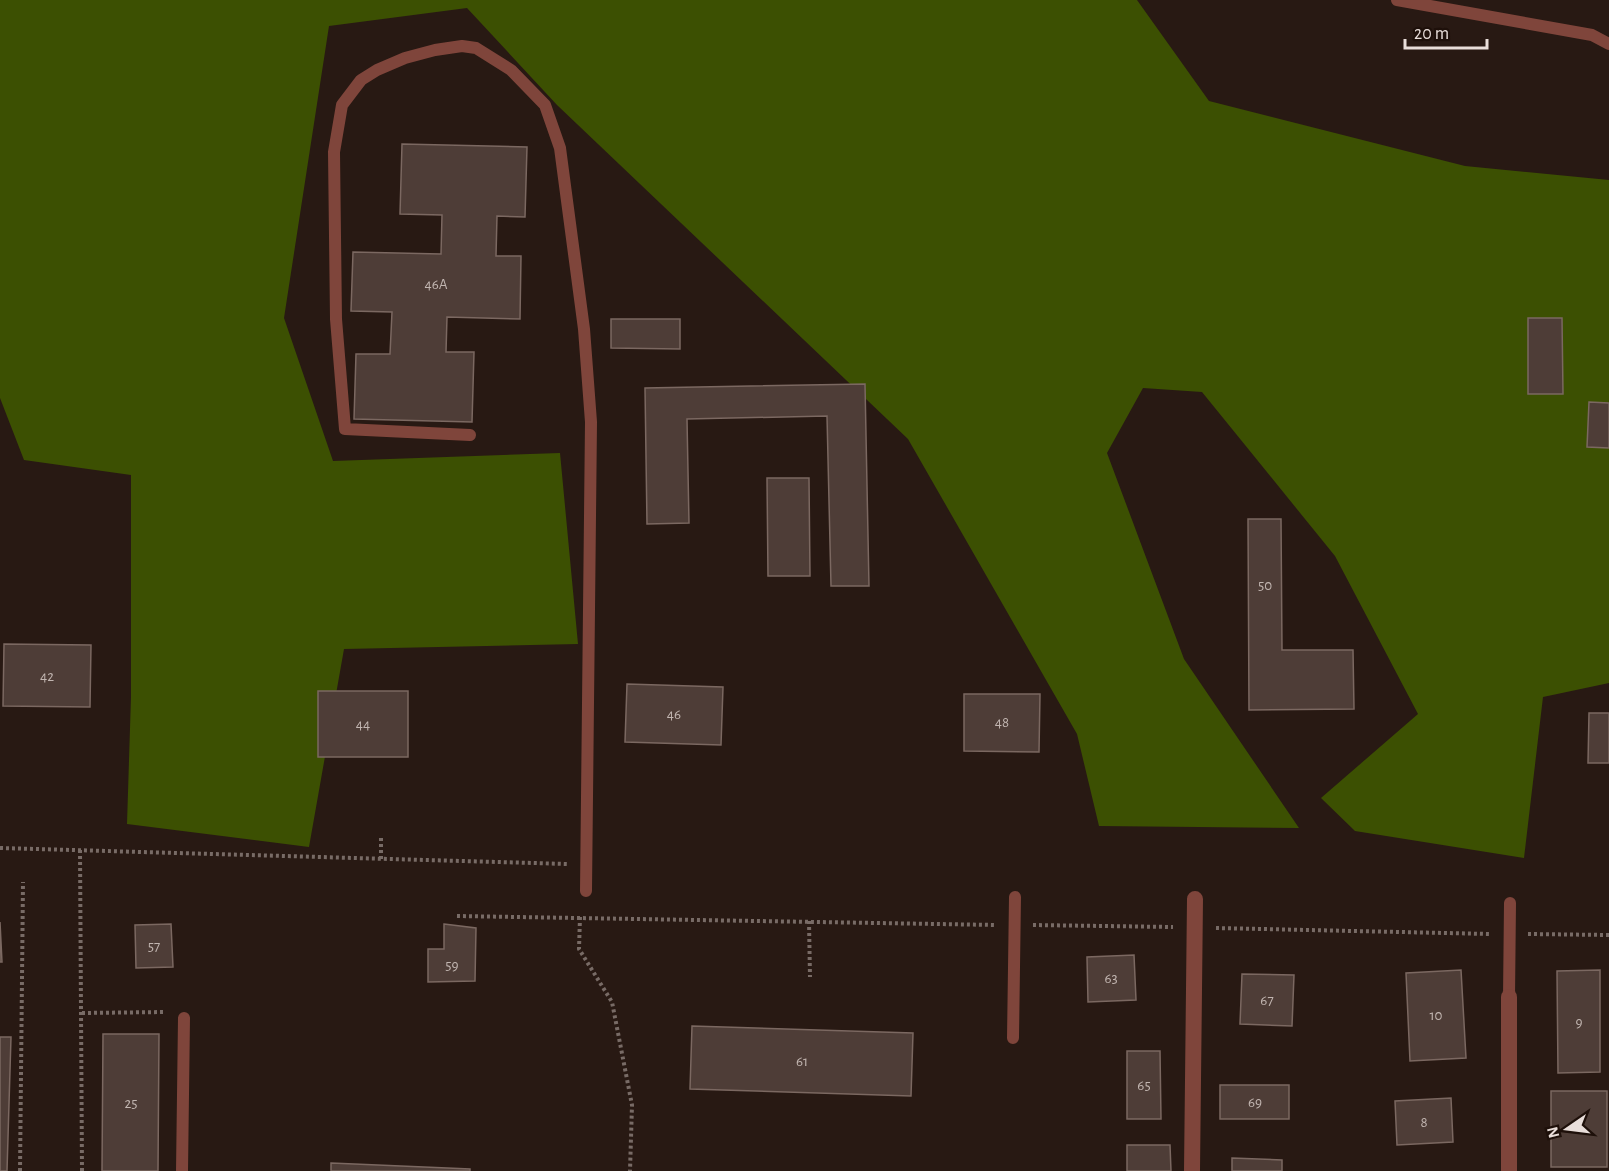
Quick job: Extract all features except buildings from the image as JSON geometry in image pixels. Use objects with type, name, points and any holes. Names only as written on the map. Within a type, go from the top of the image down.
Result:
[{"type":"street","points":[[1192,1171],[1195,898]]},
{"type":"street","points":[[1509,998],[1509,1171]]},
{"type":"lane","points":[[1397,0],[1592,35],[1609,44]]},
{"type":"lane","points":[[470,435],[345,429],[335,295],[334,152],[342,105],[361,80],[377,70],[405,58],[462,45],[490,56],[526,85],[545,105],[560,148],[584,328],[591,422],[586,891]]},
{"type":"lane","points":[[1013,1038],[1015,897]]},
{"type":"lane","points":[[1509,998],[1510,903]]},
{"type":"lane","points":[[183,1171],[184,1018]]},
{"type":"path","points":[[381,836],[381,859]]},
{"type":"path","points":[[0,848],[587,864]]},
{"type":"path","points":[[80,850],[78,883],[82,1014],[82,1171]]},
{"type":"path","points":[[20,1171],[23,882]]},
{"type":"path","points":[[580,917],[579,949],[612,1002],[632,1105],[630,1171]]},
{"type":"path","points":[[809,921],[810,977]]},
{"type":"path","points":[[82,1014],[167,1012],[184,1018]]},
{"type":"green space","points":[[0,0],[1137,0],[1209,101],[1465,166],[1609,180],[1609,683],[1543,697],[1524,858],[1355,831],[1321,798],[1418,714],[1335,556],[1202,392],[1143,388],[1107,453],[1184,659],[1299,828],[1099,826],[1077,734],[908,439],[557,105],[467,8],[329,26],[284,318],[333,461],[560,453],[578,644],[344,649],[309,847],[127,824],[131,697],[131,475],[24,460],[0,398]]}]
